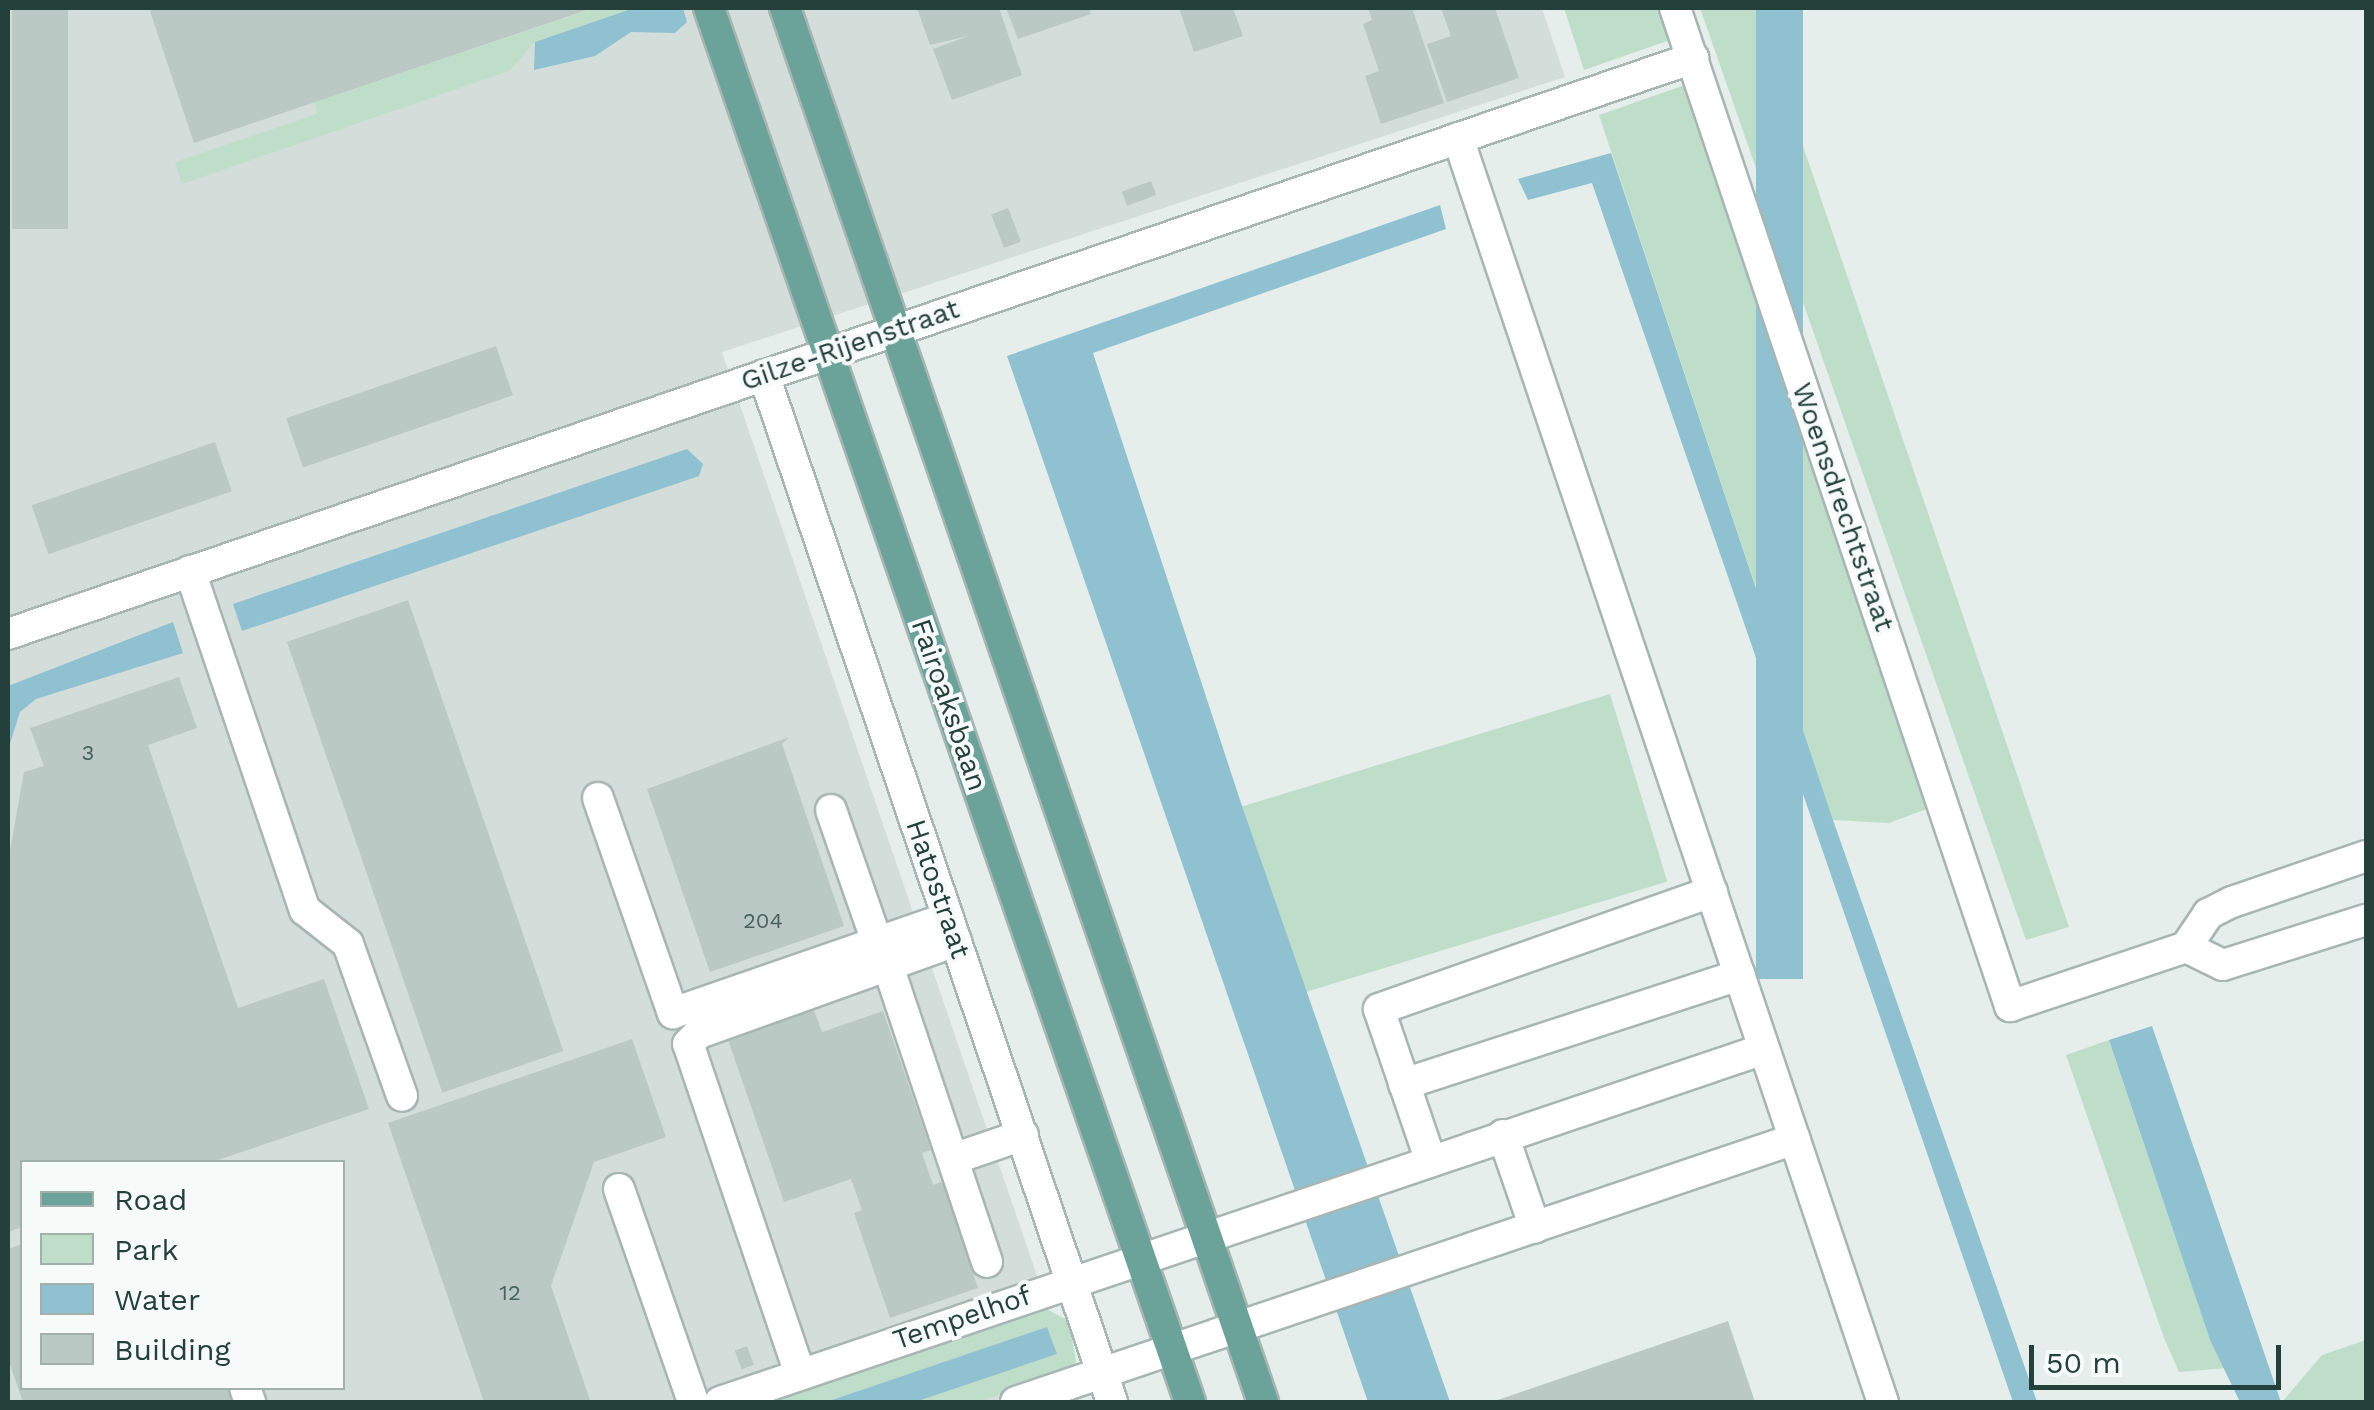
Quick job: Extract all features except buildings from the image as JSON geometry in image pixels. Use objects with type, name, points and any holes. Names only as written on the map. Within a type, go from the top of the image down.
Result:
[{"type":"main road","name":"Fairoaksbaan","points":[[709,8],[1190,1402]]},
{"type":"main road","points":[[784,8],[1263,1402]]},
{"type":"street","name":"Woensdrechtstraat","points":[[1676,8],[2010,1006],[2186,947]]},
{"type":"street","name":"Gilze-Rijenstraat","points":[[8,634],[1692,58]]},
{"type":"street","points":[[1458,138],[1883,1402]]},
{"type":"street","name":"Hatostraat","points":[[764,374],[1112,1402]]},
{"type":"street","points":[[190,572],[305,910],[348,944],[402,1096]]},
{"type":"street","points":[[598,798],[673,1013],[882,954],[952,930]]},
{"type":"street","points":[[831,810],[987,1262]]},
{"type":"street","points":[[2366,856],[2208,914],[2186,947],[2223,965],[2366,920]]},
{"type":"street","points":[[1430,1159],[1379,1009],[1712,892]]},
{"type":"street","points":[[800,1374],[688,1044],[699,1033],[882,954]]},
{"type":"street","points":[[1404,1084],[1740,974]]},
{"type":"street","name":"Tempelhof","points":[[720,1402],[1138,1256],[1764,1049]]},
{"type":"street","points":[[1503,1134],[1535,1228]]},
{"type":"street","points":[[953,1159],[1023,1135]]},
{"type":"street","points":[[1016,1402],[1795,1140]]},
{"type":"street","points":[[619,1190],[694,1402]]},
{"type":"shaded area","points":[[8,8],[1542,8],[1565,77],[722,352],[1080,1402],[8,1402]]},
{"type":"green space","points":[[595,8],[634,8],[535,42],[509,71],[182,184],[175,162],[317,114],[315,102]]},
{"type":"green space","points":[[1564,8],[1659,8],[1670,40],[1584,70]]},
{"type":"green space","points":[[1700,8],[1756,8],[2069,927],[2026,940]]},
{"type":"green space","points":[[1685,85],[1935,806],[1889,823],[1833,820],[1599,115]]},
{"type":"green space","points":[[1610,694],[1667,881],[1299,994],[1242,807]]},
{"type":"green space","points":[[2109,1040],[2210,1340],[2227,1368],[2179,1372],[2164,1338],[2066,1055]]},
{"type":"green space","points":[[1043,1307],[1069,1321],[1076,1362],[1064,1373],[978,1402],[915,1402],[1057,1354],[1047,1327],[826,1402],[758,1402]]},
{"type":"green space","points":[[2366,1340],[2366,1402],[2282,1402],[2322,1355]]},
{"type":"water","points":[[634,8],[683,8],[687,22],[675,33],[631,32],[595,56],[534,70],[535,42]]},
{"type":"water","points":[[1756,8],[1803,8],[1803,979],[1756,979]]},
{"type":"water","points":[[1611,153],[1833,820],[2037,1402],[2013,1402],[1592,183],[1528,200],[1518,179]]},
{"type":"water","points":[[1440,205],[1446,229],[1093,353],[1243,809],[1450,1402],[1368,1402],[1007,356]]},
{"type":"water","points":[[687,449],[703,464],[699,476],[242,631],[233,604]]},
{"type":"water","points":[[173,622],[183,653],[36,699],[20,712],[8,750],[8,686]]},
{"type":"water","points":[[2152,1026],[2281,1402],[2240,1402],[2210,1340],[2109,1040]]},
{"type":"water","points":[[1047,1327],[1057,1354],[915,1402],[826,1402]]}]
